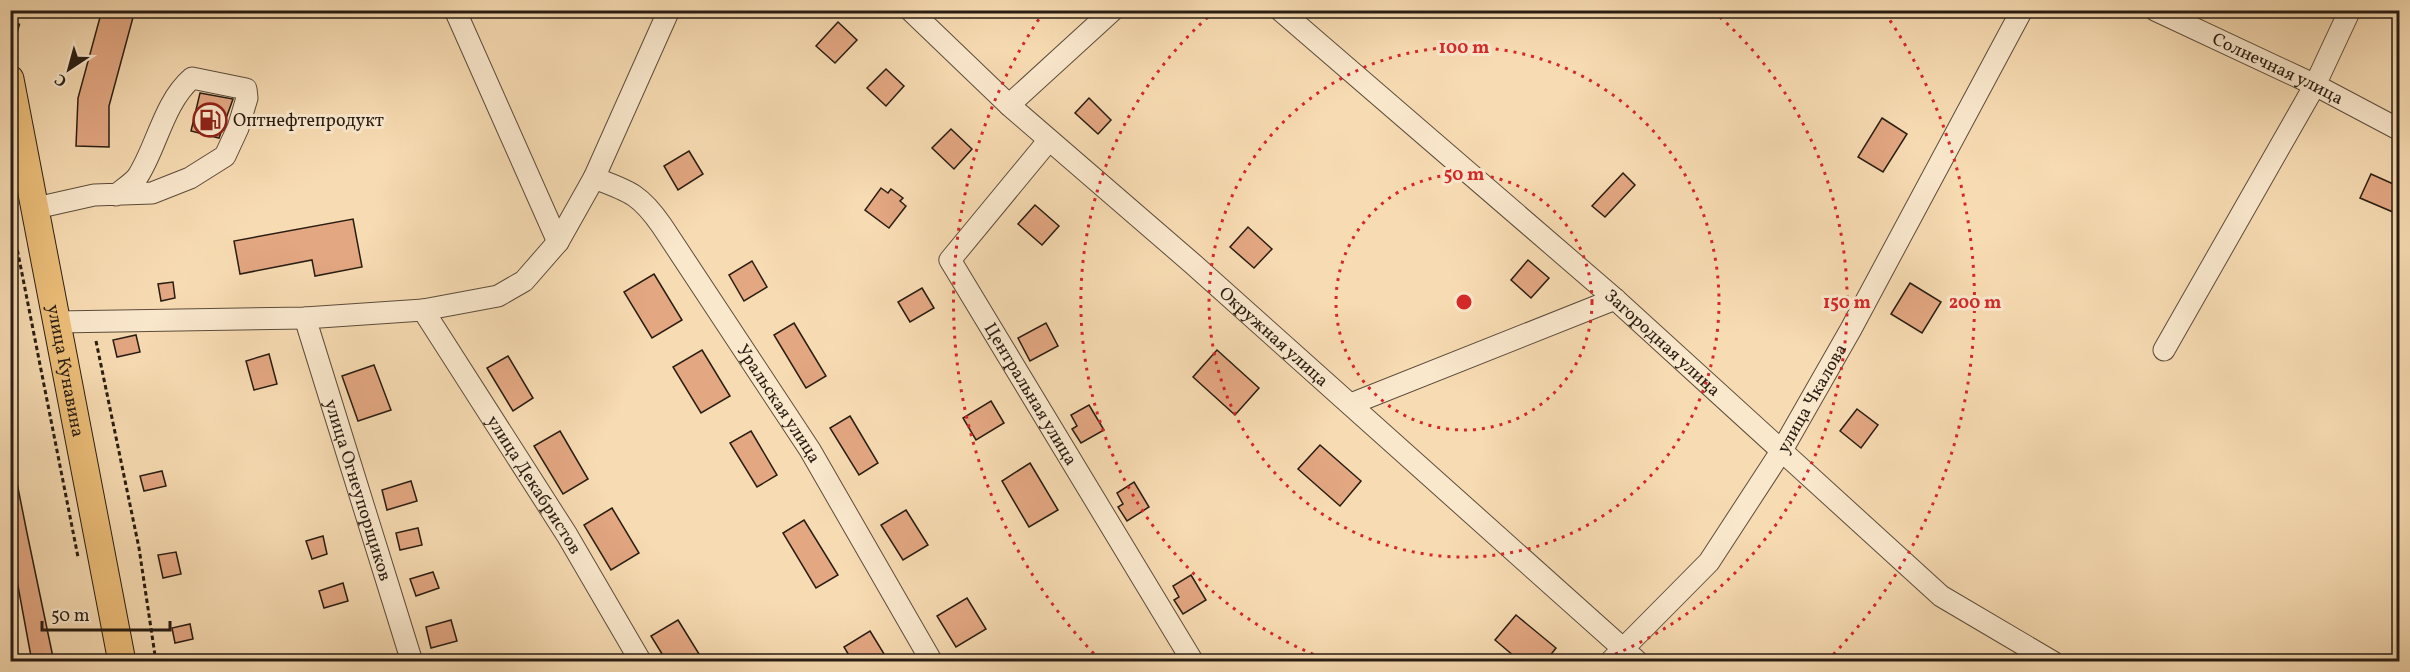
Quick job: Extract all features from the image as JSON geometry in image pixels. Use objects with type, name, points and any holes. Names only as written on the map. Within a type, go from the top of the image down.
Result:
[{"type":"main road","name":"улица Кунавина","points":[[10,79],[20,178],[36,207],[122,662]]},
{"type":"street","points":[[455,10],[558,242]]},
{"type":"street","points":[[57,322],[305,318],[423,310],[498,296],[524,281],[558,242],[594,178],[669,10]]},
{"type":"street","name":"Окружная улица","points":[[910,10],[1009,105],[1351,404],[1624,657]]},
{"type":"street","points":[[1009,105],[1113,10]]},
{"type":"street","name":"Загородная улица","points":[[1280,10],[1615,299],[1941,596],[2054,662]]},
{"type":"street","name":"улица Чкалова","points":[[1624,657],[1709,562],[1782,450],[1851,329],[2022,10]]},
{"type":"street","name":"Солнечная улица","points":[[2155,10],[2315,85],[2400,130]]},
{"type":"street","points":[[2164,350],[2315,85],[2350,10]]},
{"type":"street","points":[[36,207],[94,195],[116,195],[152,193],[190,178],[225,156],[238,128],[247,98],[246,89],[192,78],[185,84],[175,102],[137,178],[116,195]]},
{"type":"street","name":"Центральная улица","points":[[1049,140],[950,260],[1192,662]]},
{"type":"street","name":"Уральская улица","points":[[594,178],[629,191],[646,203],[810,450],[932,662]]},
{"type":"street","points":[[1351,404],[1615,299]]},
{"type":"street","name":"улица Декабристов","points":[[423,310],[567,535],[640,662]]},
{"type":"street","name":"улица Огнеупорщиков","points":[[305,318],[412,662]]},
{"type":"path","points":[[13,228],[78,560]]},
{"type":"path","points":[[93,321],[139,548],[156,662]]},
{"type":"building","points":[[102,10],[135,10],[109,106],[109,147],[76,146],[78,98]]},
{"type":"building","points":[[838,22],[857,40],[835,63],[816,46]]},
{"type":"building","points":[[886,69],[904,86],[886,106],[867,88]]},
{"type":"building","points":[[200,93],[233,99],[219,138],[191,131]]},
{"type":"building","points":[[1089,98],[1111,120],[1098,134],[1075,113]]},
{"type":"building","points":[[1882,118],[1907,134],[1883,172],[1858,157]]},
{"type":"building","points":[[951,129],[972,149],[954,169],[932,148]]},
{"type":"building","points":[[689,151],[703,174],[678,190],[664,166]]},
{"type":"building","points":[[1623,173],[1635,185],[1605,217],[1592,206]]},
{"type":"building","points":[[2371,174],[2400,187],[2400,215],[2360,198]]},
{"type":"building","points":[[881,188],[888,193],[891,189],[903,198],[900,201],[906,206],[889,228],[865,210]]},
{"type":"building","points":[[1035,205],[1059,226],[1042,245],[1018,224]]},
{"type":"building","points":[[353,219],[362,267],[315,276],[312,260],[240,274],[234,241]]},
{"type":"building","points":[[1248,227],[1272,249],[1254,268],[1230,247]]},
{"type":"building","points":[[1528,260],[1549,278],[1531,298],[1511,280]]},
{"type":"building","points":[[752,261],[767,287],[744,301],[729,275]]},
{"type":"building","points":[[654,274],[682,320],[652,338],[624,292]]},
{"type":"building","points":[[173,282],[175,298],[161,301],[158,284]]},
{"type":"building","points":[[1910,283],[1941,302],[1922,333],[1891,314]]},
{"type":"building","points":[[922,288],[934,308],[910,322],[898,302]]},
{"type":"building","points":[[794,323],[826,376],[806,388],[774,335]]},
{"type":"building","points":[[1046,323],[1058,346],[1030,361],[1018,338]]},
{"type":"building","points":[[136,335],[140,352],[117,357],[113,340]]},
{"type":"building","points":[[702,350],[730,396],[701,413],[673,367]]},
{"type":"building","points":[[1217,350],[1259,388],[1235,415],[1193,377]]},
{"type":"building","points":[[269,354],[277,384],[254,390],[246,361]]},
{"type":"building","points":[[508,356],[533,398],[513,411],[487,368]]},
{"type":"building","points":[[374,365],[391,410],[358,421],[342,376]]},
{"type":"building","points":[[991,401],[1004,423],[976,440],[963,418]]},
{"type":"building","points":[[1089,405],[1104,430],[1081,443],[1072,429],[1077,426],[1071,415]]},
{"type":"building","points":[[1857,409],[1878,425],[1861,448],[1840,431]]},
{"type":"building","points":[[850,416],[878,463],[859,475],[830,428]]},
{"type":"building","points":[[560,431],[588,479],[563,494],[534,446]]},
{"type":"building","points":[[751,431],[777,475],[757,487],[730,443]]},
{"type":"building","points":[[1320,445],[1361,481],[1340,506],[1298,469]]},
{"type":"building","points":[[1030,463],[1058,510],[1029,527],[1002,481]]},
{"type":"building","points":[[162,471],[166,486],[144,491],[140,476]]},
{"type":"building","points":[[411,481],[417,501],[387,510],[382,490]]},
{"type":"building","points":[[1134,482],[1149,507],[1127,521],[1118,507],[1123,504],[1117,493]]},
{"type":"building","points":[[17,483],[54,662],[32,662],[13,559],[10,559],[10,484]]},
{"type":"building","points":[[612,508],[639,553],[611,570],[584,525]]},
{"type":"building","points":[[906,510],[928,545],[903,560],[881,525]]},
{"type":"building","points":[[804,520],[838,575],[816,588],[783,533]]},
{"type":"building","points":[[418,528],[422,545],[400,550],[396,533]]},
{"type":"building","points":[[323,536],[327,554],[312,559],[306,541]]},
{"type":"building","points":[[176,552],[181,574],[163,578],[158,555]]},
{"type":"building","points":[[433,572],[439,588],[416,596],[410,579]]},
{"type":"building","points":[[1191,575],[1206,600],[1183,614],[1174,600],[1179,597],[1173,586]]},
{"type":"building","points":[[343,583],[348,601],[324,608],[319,591]]},
{"type":"building","points":[[967,598],[986,629],[956,647],[937,616]]},
{"type":"building","points":[[1516,615],[1556,648],[1545,662],[1521,662],[1495,640]]},
{"type":"building","points":[[451,620],[457,641],[431,648],[426,627]]},
{"type":"building","points":[[678,620],[704,662],[667,662],[651,636]]},
{"type":"building","points":[[190,624],[193,639],[175,643],[172,628]]},
{"type":"building","points":[[870,631],[889,662],[853,662],[844,647]]},
{"type":"railway","points":[[10,52],[22,10]]},
{"type":"place","name":"Оптнефтепродукт","points":[[210,120]]}]
